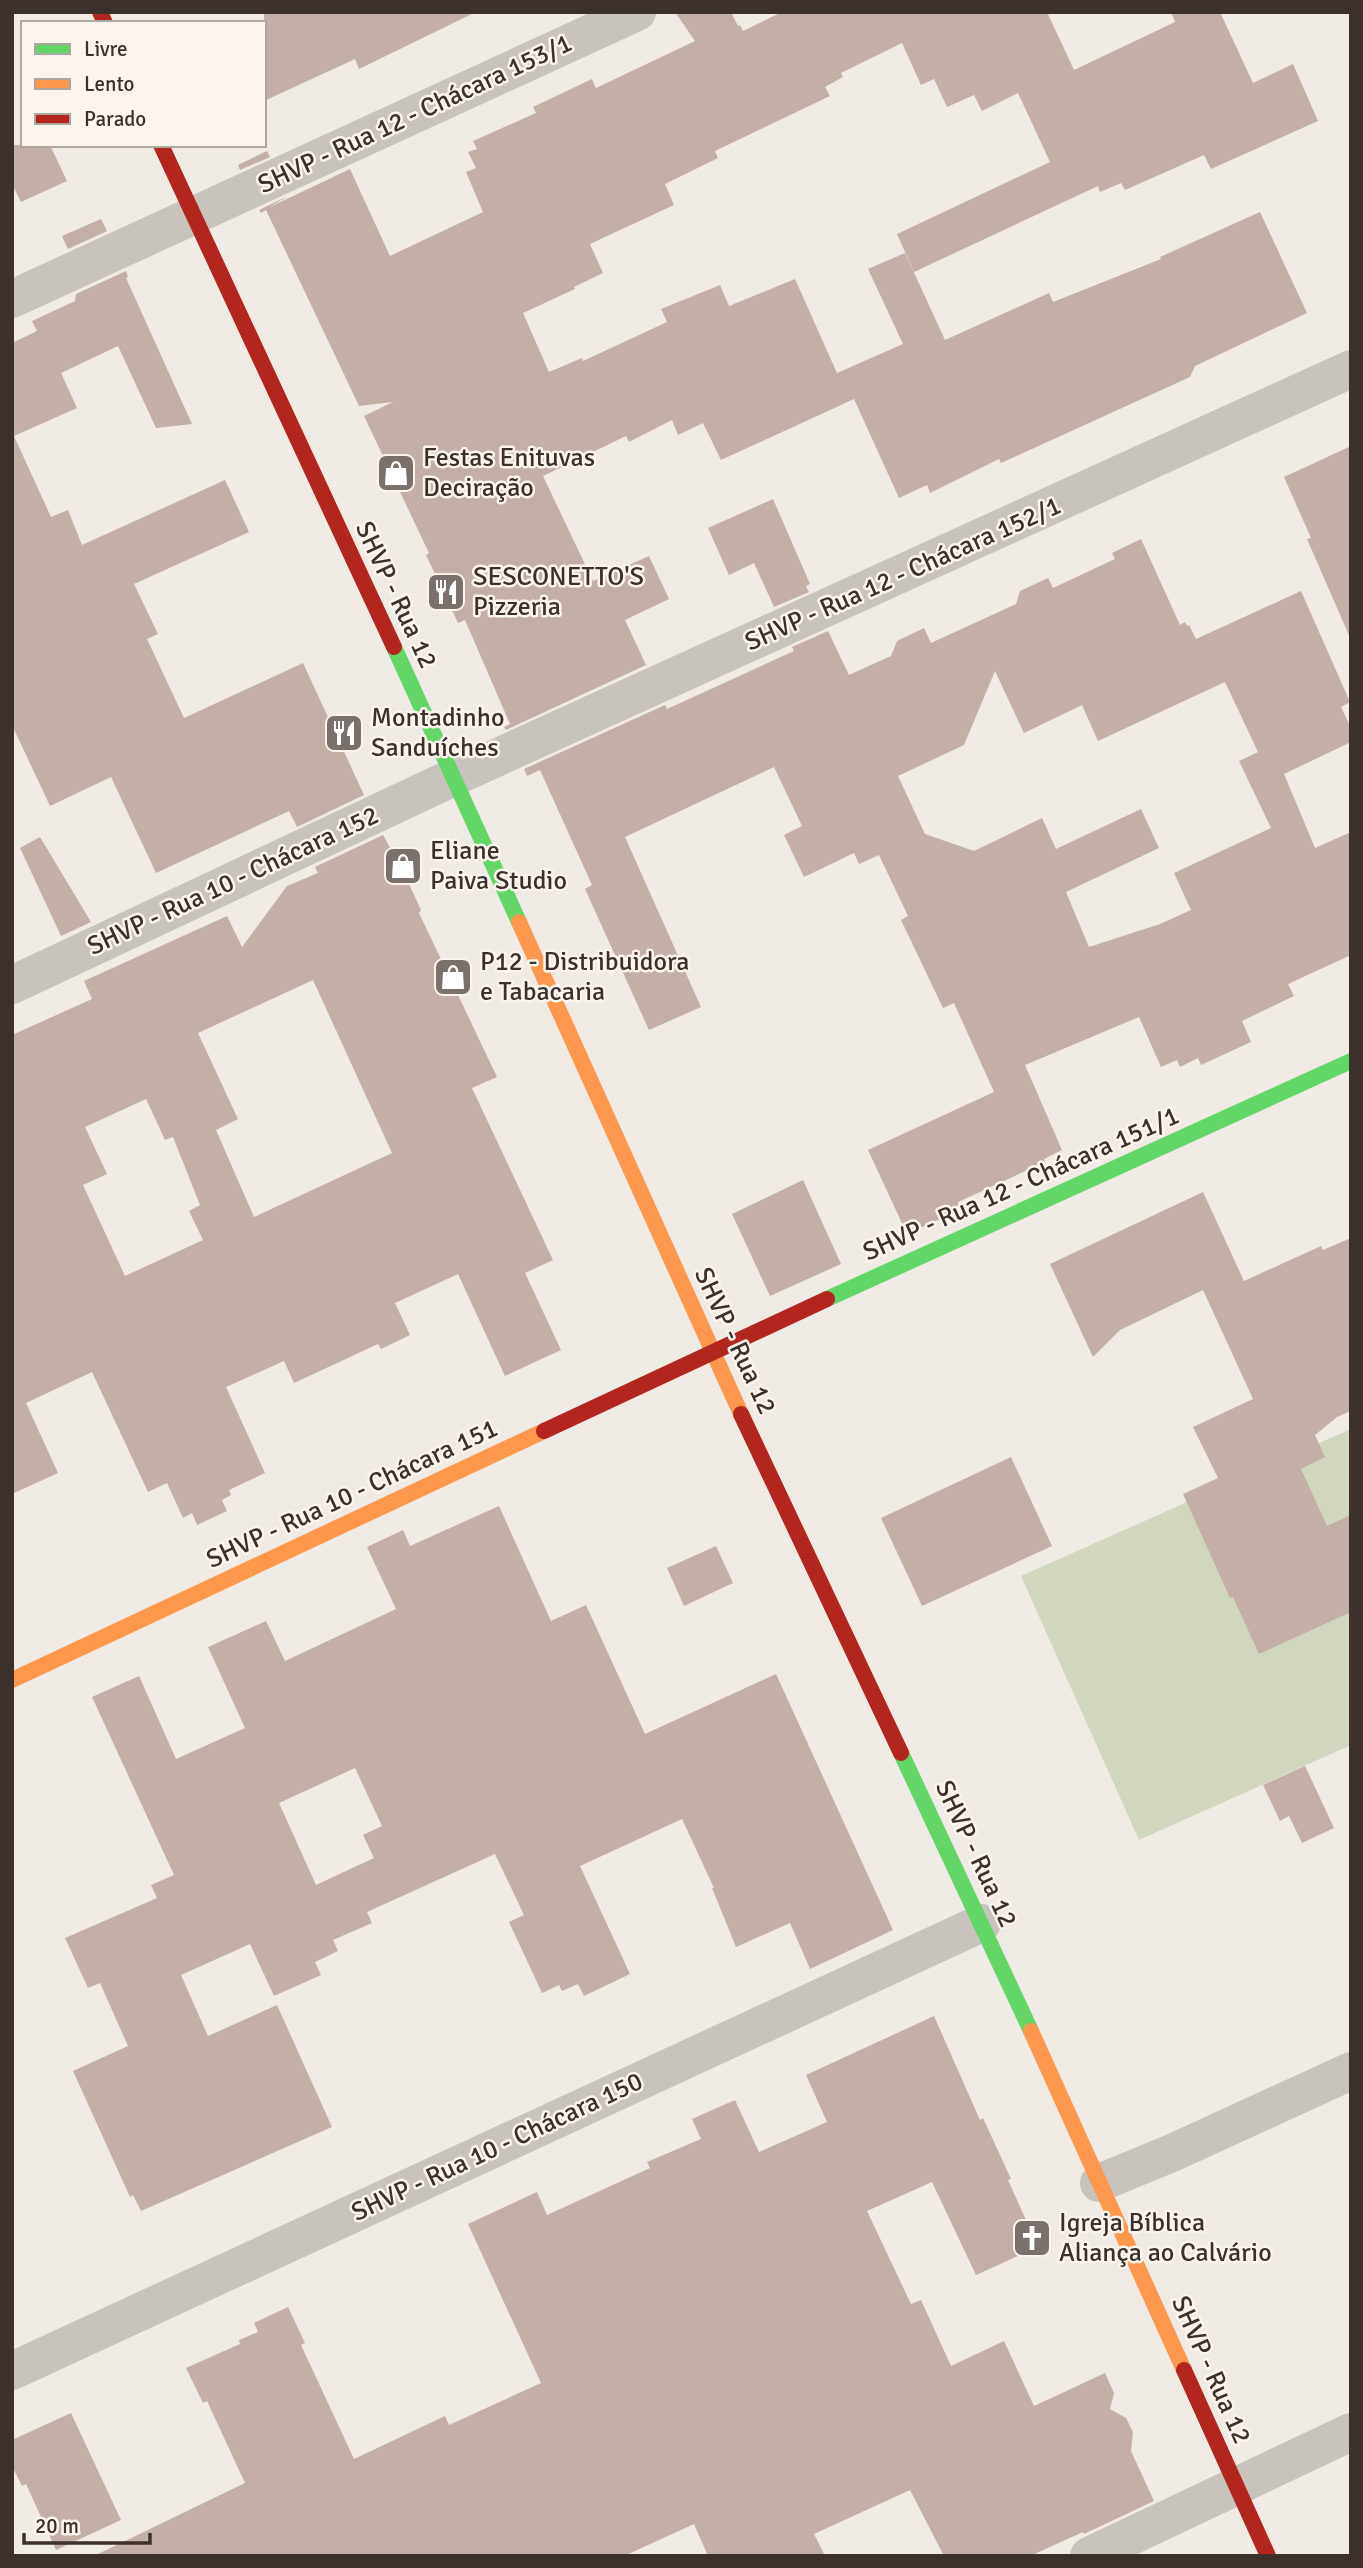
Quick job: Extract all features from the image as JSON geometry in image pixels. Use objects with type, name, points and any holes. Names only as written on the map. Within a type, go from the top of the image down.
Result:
[{"type":"street","name":"SHVP - Rua 12 - Chácara 153/1","points":[[12,299],[637,12]]},
{"type":"street","name":"SHVP - Rua 12","points":[[162,147],[454,777],[712,1353],[982,1923],[1268,2556]]},
{"type":"street","name":"SHVP - Rua 12 - Chácara 152/1","points":[[454,777],[1351,369]]},
{"type":"street","name":"SHVP - Rua 10 - Chácara 152","points":[[12,985],[454,777]]},
{"type":"street","name":"SHVP - Rua 12 - Chácara 151/1","points":[[712,1353],[1351,1060]]},
{"type":"street","name":"SHVP - Rua 10 - Chácara 151","points":[[12,1680],[712,1353]]},
{"type":"street","name":"SHVP - Rua 10 - Chácara 150","points":[[12,2371],[982,1923]]},
{"type":"street","points":[[1099,2183],[1172,2153],[1351,2071]]},
{"type":"street","points":[[1089,2556],[1351,2432]]},
{"type":"green space","points":[[1351,1429],[1351,1745],[1139,1840],[1021,1576]]},
{"type":"building","points":[[264,12],[476,12],[359,69],[355,59],[266,100]]},
{"type":"building","points":[[675,12],[731,12],[743,31],[782,12],[1047,12],[1074,70],[1175,22],[1171,12],[1220,12],[1253,83],[1293,64],[1318,121],[1211,169],[1204,155],[1125,190],[1121,183],[1100,192],[1098,186],[914,272],[897,234],[1050,162],[1018,93],[982,111],[974,95],[947,107],[934,79],[921,85],[902,43],[841,73],[843,77],[825,87],[830,96],[715,151],[718,158],[665,184],[674,205],[590,244],[603,273],[523,313],[549,372],[582,358],[583,361],[667,322],[661,309],[720,285],[729,306],[795,279],[837,373],[903,344],[868,269],[905,253],[945,340],[1049,293],[1053,302],[1161,259],[1160,257],[1260,212],[1307,313],[1195,366],[1190,377],[1001,463],[999,459],[930,493],[927,485],[899,498],[854,399],[721,460],[703,423],[678,435],[672,420],[629,442],[626,436],[543,476],[593,581],[649,556],[669,599],[625,620],[646,665],[506,730],[504,727],[510,724],[465,620],[458,623],[426,555],[429,553],[364,416],[393,402],[359,406],[266,210],[261,213],[259,210],[350,169],[390,256],[483,212],[466,172],[476,168],[468,152],[477,149],[473,141],[536,113],[533,107],[592,79],[596,88],[695,41]]},
{"type":"building","points":[[12,145],[51,147],[67,181],[21,202],[12,184]]},
{"type":"building","points":[[267,151],[270,157],[240,170],[238,165]]},
{"type":"building","points":[[101,219],[107,231],[68,249],[62,236]]},
{"type":"building","points":[[126,271],[126,278],[192,424],[156,428],[118,346],[61,373],[77,408],[14,436],[51,517],[68,510],[82,545],[225,480],[249,532],[134,584],[158,634],[147,639],[184,718],[303,663],[364,795],[297,827],[289,811],[156,873],[111,777],[50,806],[12,725],[12,343],[37,331],[32,321],[75,301],[76,294]]},
{"type":"building","points":[[1351,446],[1351,640],[1307,539],[1311,538],[1284,477]]},
{"type":"building","points":[[773,499],[810,584],[806,586],[809,592],[774,607],[754,563],[729,575],[708,528]]},
{"type":"building","points":[[1141,539],[1180,625],[1185,622],[1189,625],[1196,639],[1301,591],[1350,702],[1341,707],[1351,728],[1351,742],[1284,774],[1315,848],[1351,832],[1351,955],[1288,984],[1294,996],[1242,1021],[1251,1042],[1201,1065],[1198,1058],[1180,1067],[1177,1060],[1161,1067],[1139,1017],[1025,1065],[1062,1150],[1044,1159],[1045,1162],[958,1202],[960,1210],[907,1234],[868,1150],[994,1092],[954,1003],[943,1008],[901,920],[908,916],[879,855],[859,864],[854,853],[804,877],[784,835],[802,826],[774,767],[625,837],[701,1007],[649,1030],[585,889],[592,885],[540,770],[527,776],[524,769],[665,705],[667,709],[794,651],[792,647],[828,631],[849,675],[891,656],[897,641],[924,628],[931,643],[1016,604],[1020,591],[1048,578],[1053,588],[1115,559],[1112,553]],"holes":[[[995,671],[1024,733],[1082,705],[1098,741],[1225,682],[1258,752],[1239,761],[1271,828],[1174,873],[1191,910],[1160,924],[1089,947],[1066,892],[1159,848],[1141,809],[1056,849],[1042,818],[974,851],[925,834],[898,776],[964,745]]]},
{"type":"building","points":[[383,835],[403,871],[421,910],[419,913],[497,1077],[472,1088],[553,1260],[525,1273],[561,1350],[505,1376],[458,1274],[395,1303],[410,1335],[381,1349],[378,1344],[294,1383],[284,1361],[226,1387],[265,1473],[229,1490],[231,1495],[222,1500],[227,1511],[197,1525],[192,1513],[183,1518],[167,1483],[148,1492],[92,1372],[26,1403],[58,1473],[12,1494],[12,1035],[92,999],[84,981],[227,916],[242,947],[287,886],[318,873],[315,867]],"holes":[[[313,980],[392,1153],[254,1217],[216,1130],[238,1119],[198,1033]],[[146,1099],[165,1140],[173,1137],[200,1205],[189,1211],[203,1240],[125,1276],[83,1185],[107,1174],[85,1127]]]},
{"type":"building","points":[[40,837],[91,922],[61,936],[20,848]]},
{"type":"building","points":[[803,1180],[841,1264],[770,1296],[732,1214]]},
{"type":"building","points":[[1203,1192],[1244,1281],[1321,1246],[1323,1250],[1351,1238],[1351,1411],[1337,1417],[1315,1435],[1325,1457],[1301,1469],[1327,1526],[1351,1515],[1351,1612],[1259,1654],[1233,1597],[1230,1598],[1183,1494],[1218,1478],[1193,1427],[1253,1399],[1203,1290],[1120,1330],[1093,1357],[1050,1264]]},
{"type":"building","points":[[1011,1457],[1052,1546],[922,1606],[881,1518]]},
{"type":"building","points":[[499,1506],[551,1621],[586,1605],[645,1734],[776,1674],[893,1930],[810,1969],[790,1923],[736,1947],[714,1888],[682,1819],[580,1866],[630,1974],[584,1996],[578,1984],[562,1991],[559,1985],[542,1993],[509,1922],[524,1915],[495,1854],[367,1912],[372,1923],[333,1940],[338,1951],[315,1962],[321,1975],[274,1996],[250,1944],[181,1975],[208,2036],[277,2005],[332,2127],[141,2211],[133,2195],[130,2197],[73,2071],[128,2046],[100,1983],[88,1988],[65,1938],[157,1898],[151,1885],[174,1875],[92,1697],[139,1676],[176,1759],[245,1728],[208,1647],[266,1621],[285,1661],[396,1609],[367,1547],[403,1530],[410,1546]],"holes":[[[355,1768],[382,1826],[363,1835],[374,1858],[316,1885],[279,1803]]]},
{"type":"building","points":[[716,1546],[733,1583],[684,1606],[667,1568]]},
{"type":"building","points":[[1305,1766],[1334,1828],[1302,1843],[1289,1816],[1280,1821],[1263,1785]]},
{"type":"building","points":[[934,2016],[980,2120],[983,2118],[1011,2179],[1008,2180],[1038,2247],[976,2275],[932,2182],[867,2211],[911,2304],[921,2300],[951,2366],[1004,2341],[1034,2406],[1105,2373],[1114,2393],[1110,2409],[1126,2418],[1133,2432],[1131,2451],[1154,2501],[1030,2556],[944,2556],[910,2490],[814,2534],[825,2556],[708,2556],[694,2524],[624,2556],[94,2556],[245,2483],[207,2401],[203,2403],[186,2368],[240,2344],[239,2340],[258,2332],[254,2323],[288,2307],[305,2343],[301,2345],[354,2459],[445,2416],[449,2425],[541,2383],[468,2224],[537,2192],[547,2215],[650,2168],[647,2162],[701,2139],[692,2119],[735,2100],[759,2152],[827,2122],[806,2075]]},
{"type":"building","points":[[71,2413],[121,2520],[56,2550],[26,2484],[22,2486],[12,2466],[12,2440]]},
{"type":"traffic: fast","points":[[394,647],[519,922]]},
{"type":"traffic: fast","points":[[827,1299],[1351,1061]]},
{"type":"traffic: fast","points":[[901,1753],[1031,2031]]},
{"type":"traffic: slow","points":[[519,922],[741,1414]]},
{"type":"traffic: slow","points":[[12,1680],[544,1431]]},
{"type":"traffic: slow","points":[[1031,2031],[1184,2370]]},
{"type":"traffic: jam","points":[[100,12],[104,21]]},
{"type":"traffic: jam","points":[[162,147],[394,647]]},
{"type":"traffic: jam","points":[[544,1431],[827,1299]]},
{"type":"traffic: jam","points":[[741,1414],[901,1753]]},
{"type":"traffic: jam","points":[[1184,2370],[1268,2556]]},
{"type":"place","name":"Festas Enituvas Deciração","points":[[396,473]]},
{"type":"place","name":"SESCONETTO'S Pizzeria","points":[[446,592]]},
{"type":"place","name":"Montadinho Sanduíches","points":[[344,733]]},
{"type":"place","name":"Eliane Paiva Studio","points":[[403,866]]},
{"type":"place","name":"P12 - Distribuidora e Tabacaria","points":[[453,977]]},
{"type":"place","name":"Igreja Bíblica Aliança ao Calvário","points":[[1032,2238]]}]
